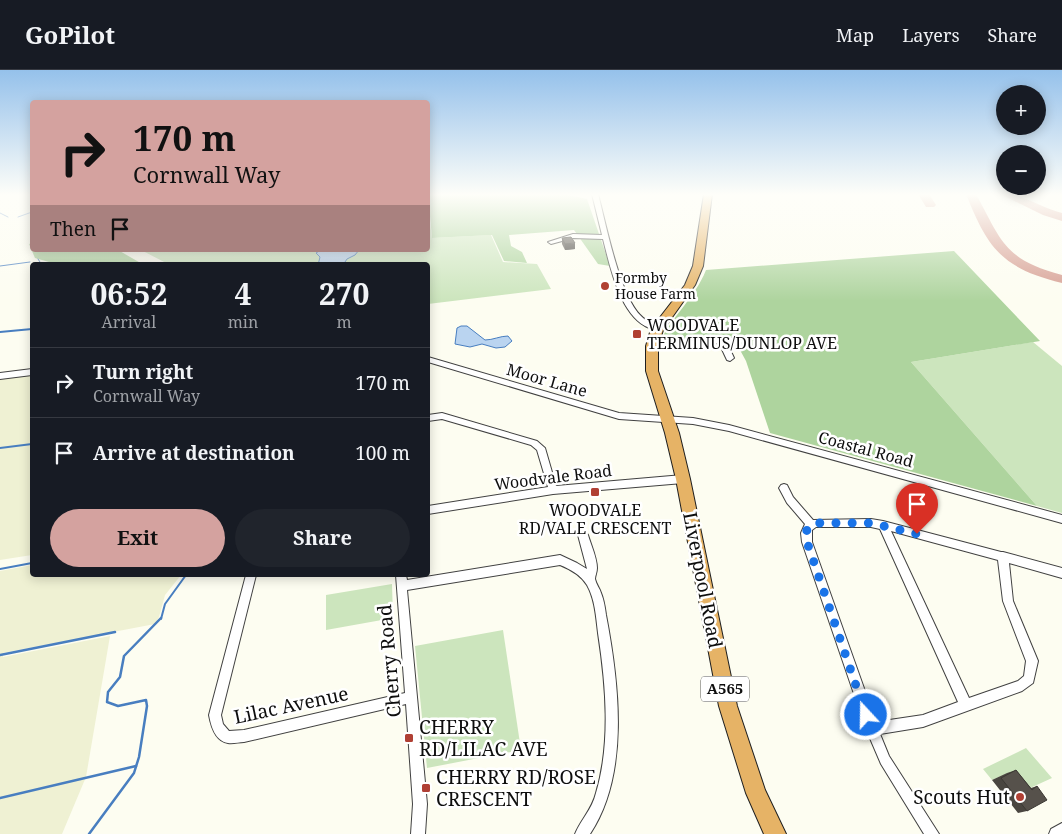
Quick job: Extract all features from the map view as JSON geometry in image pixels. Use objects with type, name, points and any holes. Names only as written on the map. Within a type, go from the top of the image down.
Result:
[{"type":"highway","name":"A565","points":[[654,328],[684,283],[688,272],[694,230]]},
{"type":"highway","name":"A565","points":[[654,328],[690,285],[701,256],[704,230]]},
{"type":"highway","name":"Liverpool Road","points":[[654,328],[652,371],[664,418],[665,437],[681,474],[728,706],[756,793],[775,834]]},
{"type":"highway","name":"Liverpool Road","points":[[654,328],[644,348],[645,370],[664,418]]},
{"type":"street","points":[[605,230],[626,298],[635,315],[654,328]]},
{"type":"street","points":[[551,242],[573,236],[607,237]]},
{"type":"street","points":[[652,346],[732,340]]},
{"type":"street","points":[[722,341],[730,358]]},
{"type":"street","name":"Moor Lane","points":[[430,361],[619,416],[664,418]]},
{"type":"street","points":[[0,376],[30,372]]},
{"type":"street","points":[[430,418],[442,416],[534,443],[541,448],[552,490]]},
{"type":"street","name":"Coastal Road","points":[[664,418],[696,421],[729,428],[1062,519]]},
{"type":"street","name":"Woodvale Road","points":[[430,510],[552,490],[681,474]]},
{"type":"street","points":[[784,488],[790,500],[811,524]]},
{"type":"street","points":[[932,834],[885,760],[872,729],[807,542],[807,528],[811,524],[871,523],[883,525],[1003,556],[1062,574]]},
{"type":"street","points":[[883,525],[966,706]]},
{"type":"street","points":[[583,534],[592,567],[590,581]]},
{"type":"street","points":[[872,729],[923,721],[1022,685],[1029,679],[1032,671],[1032,661],[1029,649],[1008,601],[1003,556]]},
{"type":"street","points":[[430,576],[560,560],[578,568],[590,581],[602,618],[610,681],[611,712],[609,764],[602,794],[592,822],[582,834]]},
{"type":"street","name":"Lilac Avenue","points":[[250,577],[216,715],[217,726],[227,737],[244,736],[411,697]]},
{"type":"street","points":[[401,580],[425,577]]},
{"type":"street","name":"Cherry Road","points":[[401,580],[420,804],[418,834]]},
{"type":"street","points":[[1056,834],[1062,830]]},
{"type":"green space","points":[[431,230],[432,238],[491,235],[503,262],[537,264],[551,289],[430,304],[430,262],[164,262],[145,252],[430,252]]},
{"type":"green space","points":[[431,230],[598,230],[610,266],[598,264],[574,230],[509,235],[511,246],[522,252],[527,263],[504,261],[492,235],[432,238]]},
{"type":"green space","points":[[954,251],[1040,341],[911,362],[1037,506],[770,433],[746,361],[734,339],[659,344],[670,325],[696,290],[706,270]]},
{"type":"green space","points":[[32,252],[121,252],[139,262],[49,262],[35,258]]},
{"type":"green space","points":[[1033,342],[1062,366],[1062,513],[1037,506],[911,362]]},
{"type":"green space","points":[[30,374],[30,555],[0,560],[0,377]]},
{"type":"green space","points":[[30,565],[30,577],[179,577],[165,595],[155,624],[3,653],[3,657],[110,636],[86,777],[62,834],[0,834],[0,571]]},
{"type":"green space","points":[[392,584],[393,618],[326,630],[326,595]]},
{"type":"green space","points":[[503,630],[521,750],[427,768],[415,646]]},
{"type":"green space","points":[[1026,748],[1052,778],[1028,789],[1008,773],[992,780],[983,769]]},
{"type":"water","points":[[357,252],[345,262],[319,262],[320,257],[316,253]]},
{"type":"water","points":[[467,326],[485,340],[508,336],[512,341],[505,347],[496,348],[482,344],[470,347],[455,344],[457,328]]},
{"type":"building","points":[[571,237],[575,243],[565,244],[562,238]]},
{"type":"building","points":[[1016,770],[1032,790],[1037,786],[1047,800],[1027,811],[1001,778]]},
{"type":"waterway","points":[[0,266],[30,262]]},
{"type":"waterway","points":[[0,332],[30,329]]},
{"type":"waterway","points":[[0,448],[30,444]]},
{"type":"waterway","points":[[0,569],[30,563]]},
{"type":"waterway","points":[[161,619],[165,604],[185,577]]},
{"type":"waterway","points":[[89,834],[134,773],[139,757],[147,706],[146,700],[118,706],[107,702],[108,692],[120,677],[124,656],[161,618]]},
{"type":"waterway","points":[[0,655],[115,632]]},
{"type":"waterway","points":[[0,798],[136,766]]},
{"type":"taxiway","points":[[989,230],[1000,248],[1020,264],[1062,279]]},
{"type":"place","name":"Formby House Farm","points":[[605,286]]},
{"type":"place","name":"WOODVALE TERMINUS/DUNLOP AVE","points":[[637,334]]},
{"type":"place","name":"WOODVALE RD/VALE CRESCENT","points":[[595,492]]},
{"type":"place","name":"CHERRY RD/LILAC AVE","points":[[409,738]]},
{"type":"place","name":"CHERRY RD/ROSE CRESCENT","points":[[426,788]]},
{"type":"place","name":"Scouts Hut","points":[[1020,797]]},
{"type":"route","points":[[866,715],[807,542],[807,528],[811,524],[816,523],[871,523],[917,534]]}]
